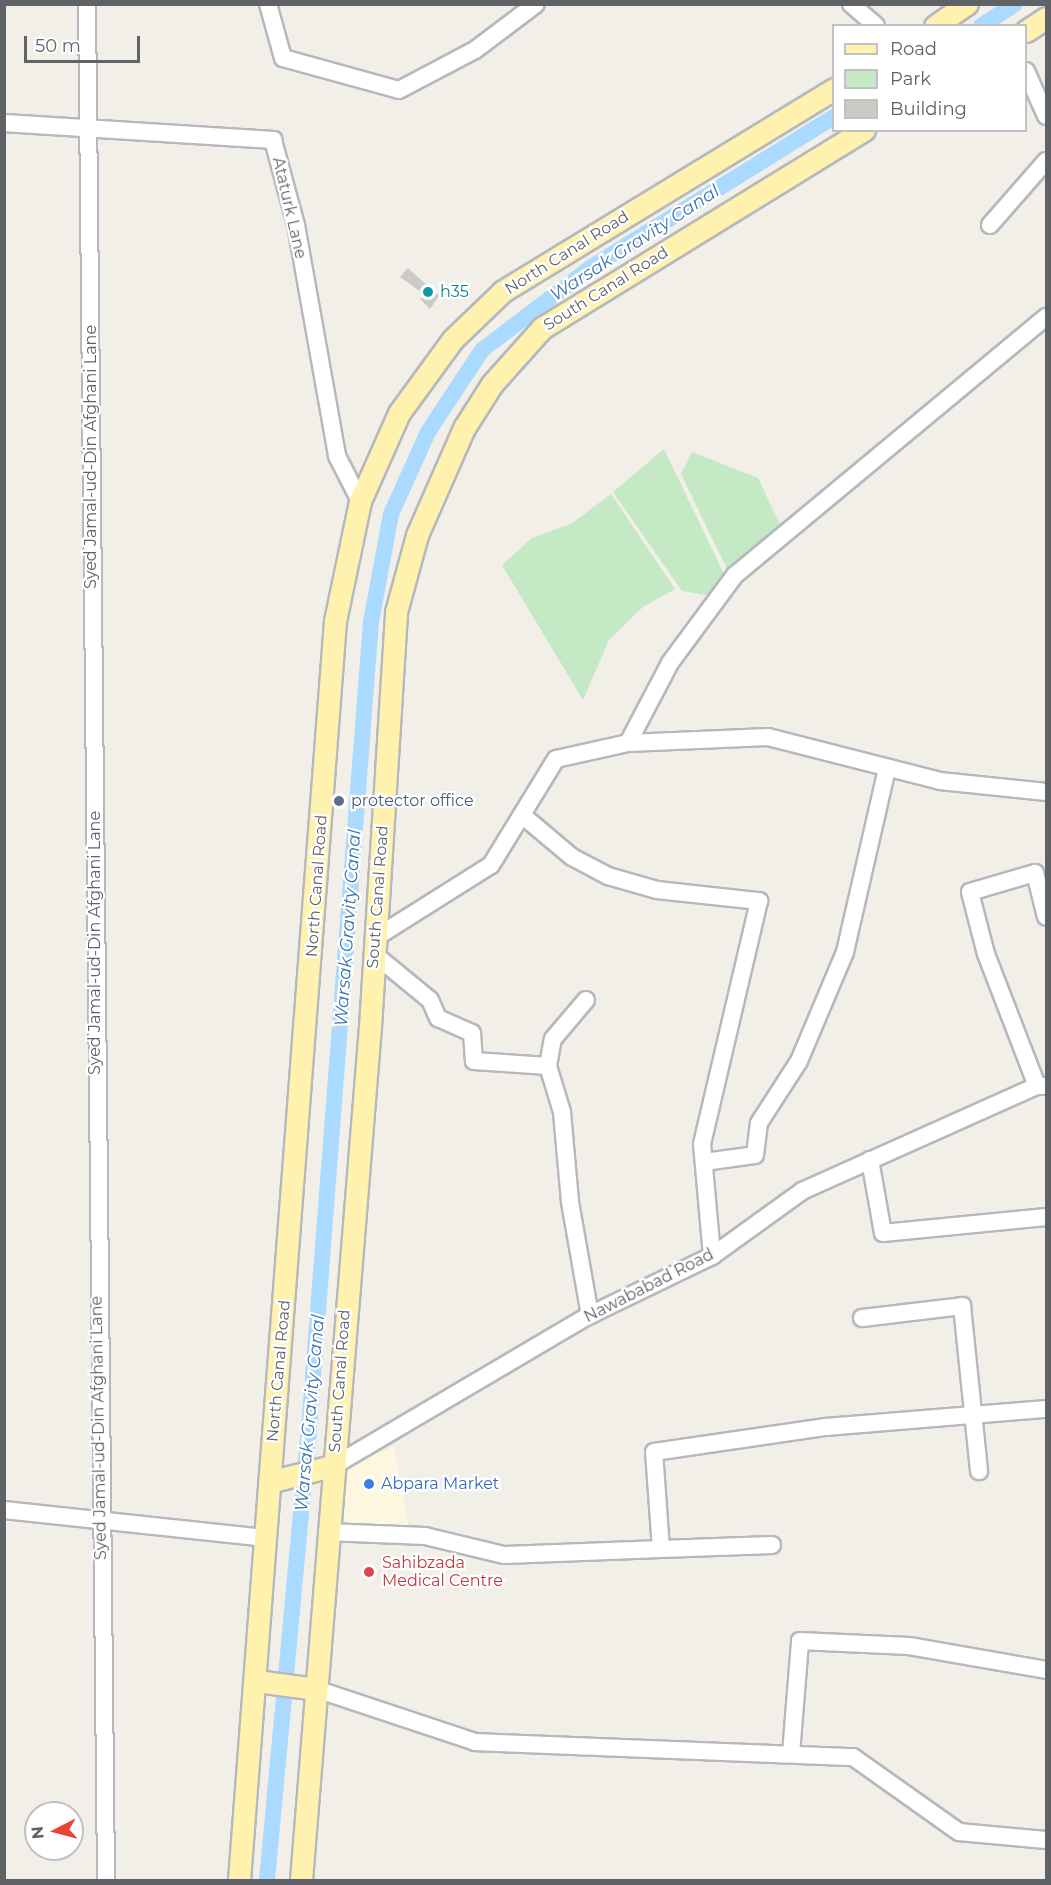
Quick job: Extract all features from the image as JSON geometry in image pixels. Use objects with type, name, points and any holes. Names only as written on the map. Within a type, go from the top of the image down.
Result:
[{"type":"main road","points":[[938,24],[967,4]]},
{"type":"main road","points":[[1027,30],[1047,18]]},
{"type":"main road","name":"North Canal Road","points":[[239,1881],[257,1681],[264,1538],[335,621],[360,501],[399,413],[453,339],[503,291],[832,90]]},
{"type":"main road","name":"South Canal Road","points":[[301,1881],[313,1688],[327,1532],[328,1468],[374,946],[396,612],[417,535],[464,428],[492,384],[542,328],[861,132]]},
{"type":"main road","points":[[269,1482],[328,1468]]},
{"type":"main road","points":[[257,1681],[313,1688]]},
{"type":"street","name":"Syed Jamal-ud-Din Afghani Lane","points":[[87,4],[100,1522],[106,1881]]},
{"type":"street","points":[[268,4],[283,58],[399,90],[475,50],[536,4]]},
{"type":"street","points":[[851,4],[874,24]]},
{"type":"street","points":[[1027,73],[1047,116]]},
{"type":"street","name":"Ataturk Lane","points":[[4,123],[273,140],[296,225],[337,456],[360,501]]},
{"type":"street","points":[[990,225],[1047,161]]},
{"type":"street","points":[[628,744],[670,663],[735,575],[1047,317]]},
{"type":"street","points":[[548,1066],[474,1061],[472,1033],[438,1018],[430,1000],[374,946],[491,865],[556,759],[628,744],[768,737],[940,781],[1047,792]]},
{"type":"street","points":[[704,1162],[754,1155],[759,1123],[799,1061],[845,952],[887,768]]},
{"type":"street","points":[[522,814],[572,857],[608,876],[657,890],[759,901],[702,1144],[712,1256]]},
{"type":"street","points":[[1042,1086],[986,954],[970,892],[1035,873],[1047,917]]},
{"type":"street","points":[[586,1000],[553,1039],[548,1066],[562,1112],[570,1202],[590,1315]]},
{"type":"street","name":"Nawababad Road","points":[[328,1468],[590,1315],[712,1256],[802,1191],[1042,1086]]},
{"type":"street","points":[[870,1160],[883,1233],[1047,1217]]},
{"type":"street","points":[[862,1318],[962,1305],[975,1414],[979,1471]]},
{"type":"street","points":[[661,1549],[654,1452],[826,1427],[1047,1409]]},
{"type":"street","points":[[4,1510],[264,1538]]},
{"type":"street","points":[[327,1532],[425,1536],[504,1555],[772,1545]]},
{"type":"street","points":[[791,1754],[800,1641],[909,1646],[1047,1670]]},
{"type":"street","points":[[313,1688],[475,1742],[854,1757],[959,1832],[1047,1840]]},
{"type":"shaded area","name":"Abpara Market","points":[[394,1446],[409,1527],[330,1529],[338,1470]]},
{"type":"green space","points":[[664,449],[724,574],[712,596],[682,591],[613,492]]},
{"type":"green space","points":[[692,452],[758,478],[781,527],[729,573],[681,474]]},
{"type":"green space","points":[[611,494],[675,589],[643,607],[609,640],[583,700],[502,565],[532,538],[571,524]]},
{"type":"building","name":"h35","points":[[408,268],[439,296],[430,309],[420,299],[425,295],[400,277]]},
{"type":"waterway","name":"Warsak Gravity Canal","points":[[984,24],[1015,4]]},
{"type":"waterway","name":"Warsak Gravity Canal","points":[[267,1880],[308,1442],[371,622],[391,514],[428,432],[482,350],[590,268],[832,118]]},
{"type":"place","name":"h35","points":[[428,292]]},
{"type":"place","name":"protector office","points":[[339,801]]},
{"type":"place","name":"Abpara Market","points":[[369,1484]]},
{"type":"place","name":"Sahibzada Medical Centre","points":[[369,1572]]}]
